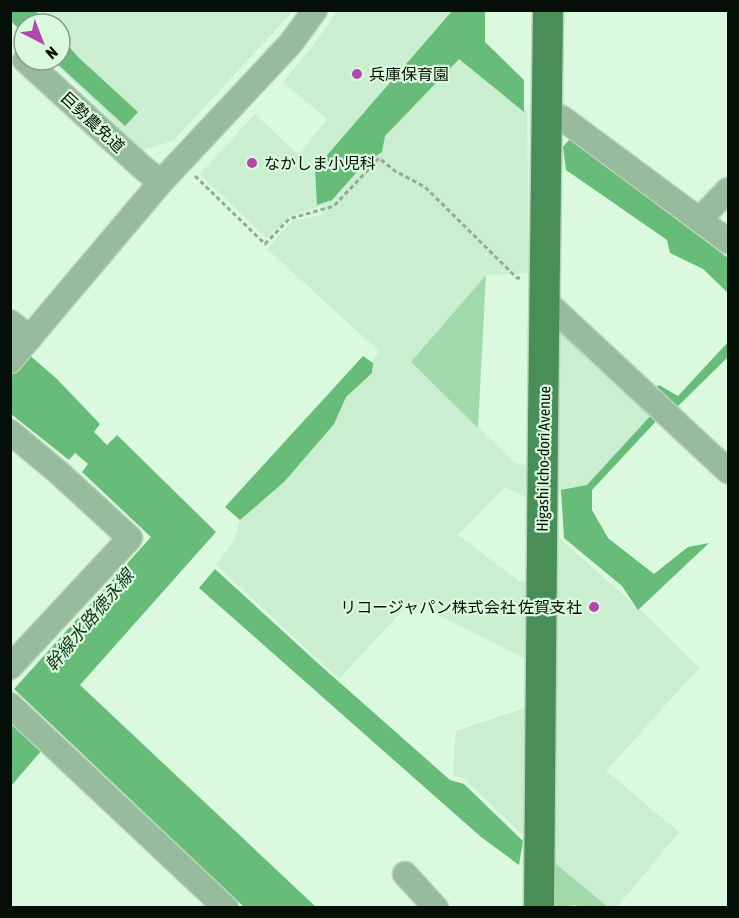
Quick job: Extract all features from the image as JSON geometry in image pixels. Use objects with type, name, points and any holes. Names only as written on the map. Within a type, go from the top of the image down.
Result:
[{"type":"main road","name":"Higashi Icho-dori Avenue","points":[[539,908],[548,10]]},
{"type":"street","points":[[10,361],[161,182],[291,43],[315,10]]},
{"type":"street","name":"巨勢農免道","points":[[39,72],[142,168],[161,182]]},
{"type":"street","points":[[548,111],[562,118],[729,242]]},
{"type":"street","points":[[700,219],[729,190]]},
{"type":"street","points":[[545,290],[729,471]]},
{"type":"street","points":[[10,322],[30,338]]},
{"type":"street","points":[[10,432],[130,538],[10,667]]},
{"type":"street","points":[[10,705],[226,908]]},
{"type":"street","points":[[405,874],[436,908]]},
{"type":"path","points":[[179,163],[198,178],[265,244],[289,219],[334,206],[378,158],[395,171],[425,187],[517,278],[545,290]]},
{"type":"shaded area","points":[[10,11],[293,11],[173,141],[142,150],[64,72],[72,72],[72,12],[12,13]]},
{"type":"shaded area","points":[[337,11],[460,11],[458,51],[527,111],[529,273],[486,275],[411,362],[515,463],[530,466],[529,499],[505,487],[458,535],[519,581],[528,581],[527,660],[411,601],[339,679],[216,565],[234,541],[240,520],[380,352],[267,249],[292,221],[322,215],[324,205],[290,216],[266,238],[200,174],[255,114],[300,154],[327,119],[283,82],[315,43]]},
{"type":"shaded area","points":[[486,275],[478,428],[411,362]]},
{"type":"shaded area","points":[[559,320],[660,413],[583,494],[557,494]]},
{"type":"shaded area","points":[[557,536],[645,614],[699,668],[606,771],[679,832],[617,907],[608,907],[551,860]]},
{"type":"shaded area","points":[[531,706],[526,838],[464,779],[453,775],[456,731]]},
{"type":"shaded area","points":[[551,860],[608,907],[579,907],[576,905],[548,908]]},
{"type":"water","points":[[453,10],[485,11],[485,42],[524,80],[524,112],[459,59],[385,136],[382,152],[365,163],[332,200],[317,205],[315,169]]},
{"type":"water","points":[[10,11],[36,12],[12,12],[11,21]]},
{"type":"water","points":[[72,50],[138,112],[125,126],[66,72],[72,72]]},
{"type":"water","points":[[570,139],[728,258],[728,293],[703,269],[670,253],[667,240],[566,170],[563,147]]},
{"type":"water","name":"幹線水路徳永線","points":[[11,339],[57,379],[100,424],[94,432],[107,445],[117,435],[216,532],[80,685],[316,907],[244,907],[14,689],[151,537],[82,472],[88,464],[75,453],[69,460],[11,414]]},
{"type":"water","points":[[728,342],[728,357],[675,409],[653,390],[659,385],[678,396]]},
{"type":"water","points":[[363,356],[373,363],[372,373],[346,397],[334,424],[284,482],[240,520],[225,507]]},
{"type":"water","points":[[654,412],[659,418],[592,490],[592,510],[608,538],[654,574],[688,547],[709,543],[638,610],[622,586],[564,538],[561,490],[587,485]]},
{"type":"water","points":[[215,569],[450,780],[464,784],[523,841],[519,865],[481,837],[199,588]]},
{"type":"water","points":[[11,721],[42,750],[11,786]]},
{"type":"place","name":"兵庫保育園","points":[[357,74]]},
{"type":"place","name":"なかしま小児科","points":[[252,163]]},
{"type":"place","name":"リコージャパン株式会社 佐賀支社","points":[[594,607]]}]
